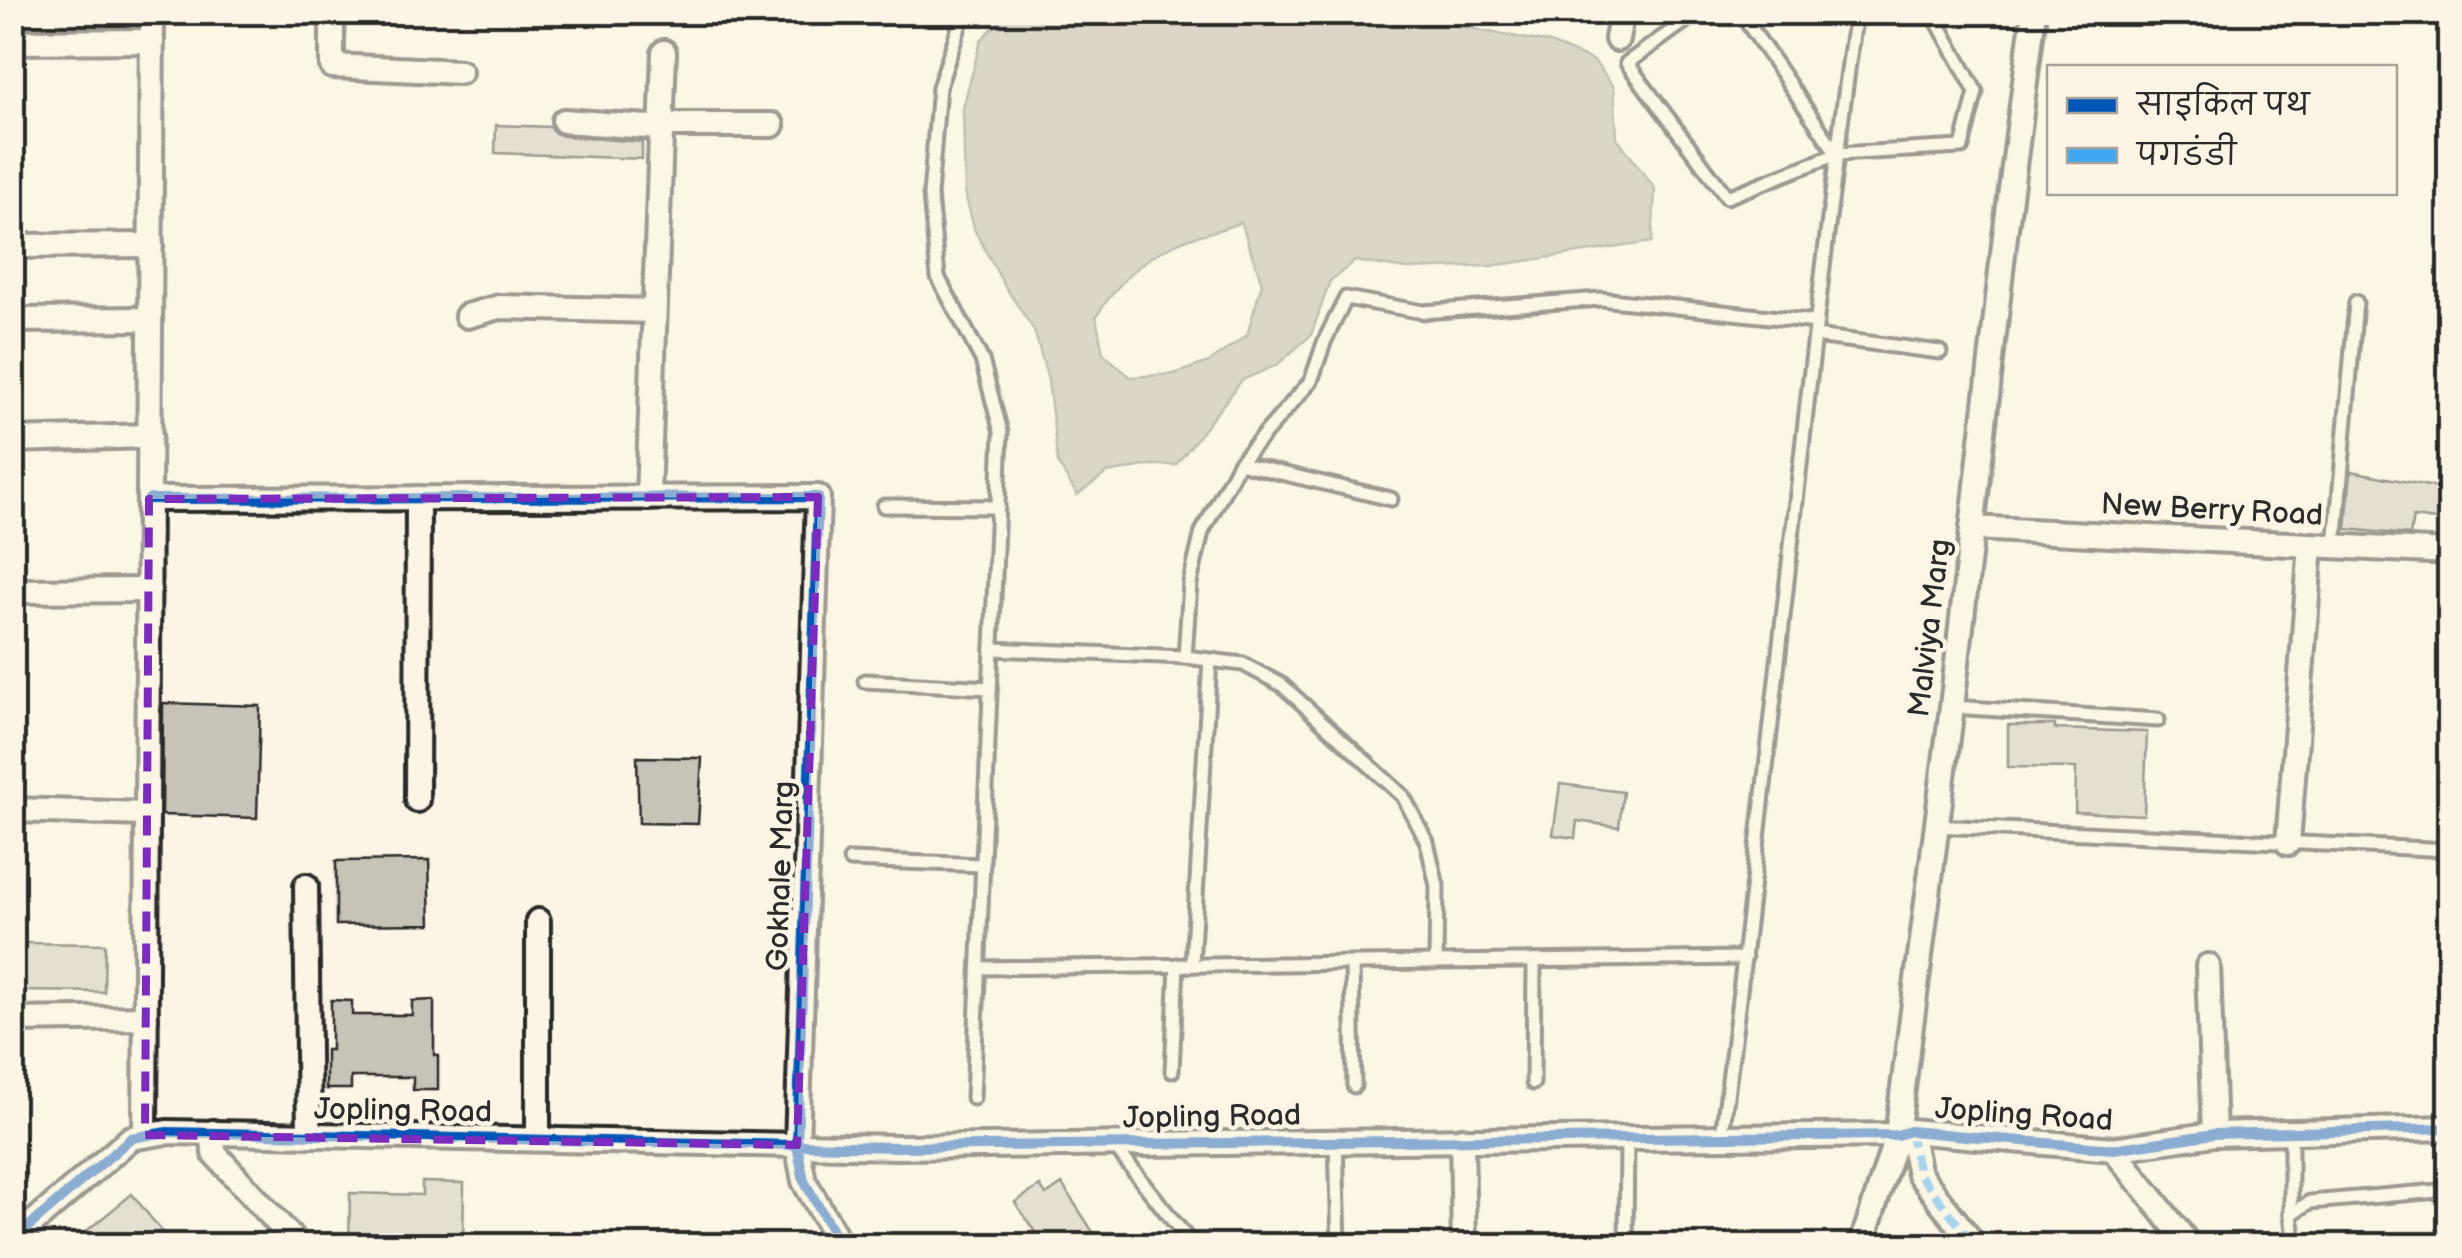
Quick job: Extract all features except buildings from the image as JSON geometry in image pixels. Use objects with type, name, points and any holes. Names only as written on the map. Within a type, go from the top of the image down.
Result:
[{"type":"street","points":[[145,1136],[152,12]]},
{"type":"street","points":[[332,12],[332,66],[460,72]]},
{"type":"street","points":[[1617,39],[1622,12]]},
{"type":"street","name":"Malviya Marg","points":[[1862,1246],[1904,1133],[1936,826],[2034,12]]},
{"type":"street","points":[[12,42],[152,42]]},
{"type":"street","points":[[150,499],[648,498],[664,52]]},
{"type":"street","points":[[564,121],[661,128],[772,125]]},
{"type":"street","points":[[12,246],[151,245]]},
{"type":"street","points":[[467,316],[499,307],[654,311]]},
{"type":"street","points":[[12,320],[150,318]]},
{"type":"street","points":[[12,440],[150,436]]},
{"type":"street","points":[[417,800],[418,498]]},
{"type":"street","name":"Gokhale Marg","points":[[648,498],[818,498],[797,1145],[804,1181],[841,1246]]},
{"type":"street","name":"New Berry Road","points":[[1972,528],[2450,552]]},
{"type":"street","points":[[2288,843],[2311,545]]},
{"type":"street","points":[[12,591],[149,590]]},
{"type":"street","points":[[12,810],[147,814]]},
{"type":"street","points":[[306,886],[309,1134]]},
{"type":"street","points":[[538,921],[538,1139]]},
{"type":"street","points":[[2208,966],[2214,1134]]},
{"type":"street","points":[[12,1020],[146,1018]]},
{"type":"street","name":"Jopling Road","points":[[12,1241],[131,1138],[167,1132],[897,1147],[1904,1133],[2113,1150],[2214,1134],[2450,1128]]},
{"type":"street","points":[[213,1132],[214,1153],[300,1246]]},
{"type":"street","points":[[1904,1133],[1919,1174],[1975,1246]]},
{"type":"street","points":[[1462,1139],[1464,1246]]},
{"type":"street","points":[[2113,1150],[2190,1246]]},
{"type":"lane","points":[[964,12],[939,86],[930,195],[938,278],[982,360],[1001,432],[973,1098]]},
{"type":"lane","points":[[1698,12],[1628,64],[1728,197],[1837,154],[1962,147],[1976,92],[1932,12]]},
{"type":"lane","points":[[1740,12],[1837,154]]},
{"type":"lane","points":[[1722,1135],[1856,12]]},
{"type":"lane","points":[[1185,657],[1190,582],[1202,532],[1238,463],[1311,381],[1325,340],[1346,298],[1424,312],[1601,299],[1816,329],[1940,352]]},
{"type":"lane","points":[[2335,546],[2356,302]]},
{"type":"lane","points":[[1238,463],[1391,499]]},
{"type":"lane","points":[[884,506],[998,507]]},
{"type":"lane","points":[[992,649],[1185,657],[1244,664],[1282,686],[1402,796],[1428,842],[1437,886],[1436,962]]},
{"type":"lane","points":[[1192,965],[1210,660]]},
{"type":"lane","points":[[865,681],[990,688]]},
{"type":"lane","points":[[1952,707],[2158,720]]},
{"type":"lane","points":[[1936,826],[2450,850]]},
{"type":"lane","points":[[850,860],[983,865]]},
{"type":"lane","points":[[979,968],[1745,958]]},
{"type":"lane","points":[[1532,1083],[1534,961]]},
{"type":"lane","points":[[1352,963],[1354,1086]]},
{"type":"lane","points":[[1172,1071],[1177,966]]},
{"type":"lane","points":[[2291,1133],[2295,1246]]},
{"type":"lane","points":[[1626,1136],[1626,1246]]},
{"type":"lane","points":[[1336,1140],[1339,1246]]},
{"type":"lane","points":[[1112,1144],[1193,1246]]},
{"type":"lane","points":[[2292,1214],[2310,1202],[2450,1190]]},
{"type":"highlighted area","points":[[818,497],[797,1145],[145,1135],[149,499]]},
{"type":"shaded area","points":[[1400,12],[1550,43],[1594,61],[1614,87],[1617,138],[1655,189],[1652,242],[1491,266],[1406,269],[1355,261],[1330,281],[1311,335],[1277,365],[1242,380],[1176,465],[1107,473],[1077,495],[1058,463],[1048,380],[1034,330],[975,231],[965,194],[963,108],[981,40],[1008,13]],"holes":[[[1241,222],[1262,283],[1247,335],[1209,362],[1174,374],[1130,377],[1103,353],[1096,317],[1134,270],[1172,245]]]},
{"type":"marked path","points":[[1910,1131],[1919,1174],[1975,1246]]},
{"type":"cycle path","points":[[149,499],[818,497],[797,1145],[804,1181],[841,1246]]},
{"type":"cycle path","points":[[12,1241],[131,1138],[167,1132],[897,1147],[1897,1135],[1910,1131],[2113,1149],[2214,1134],[2450,1128]]}]
